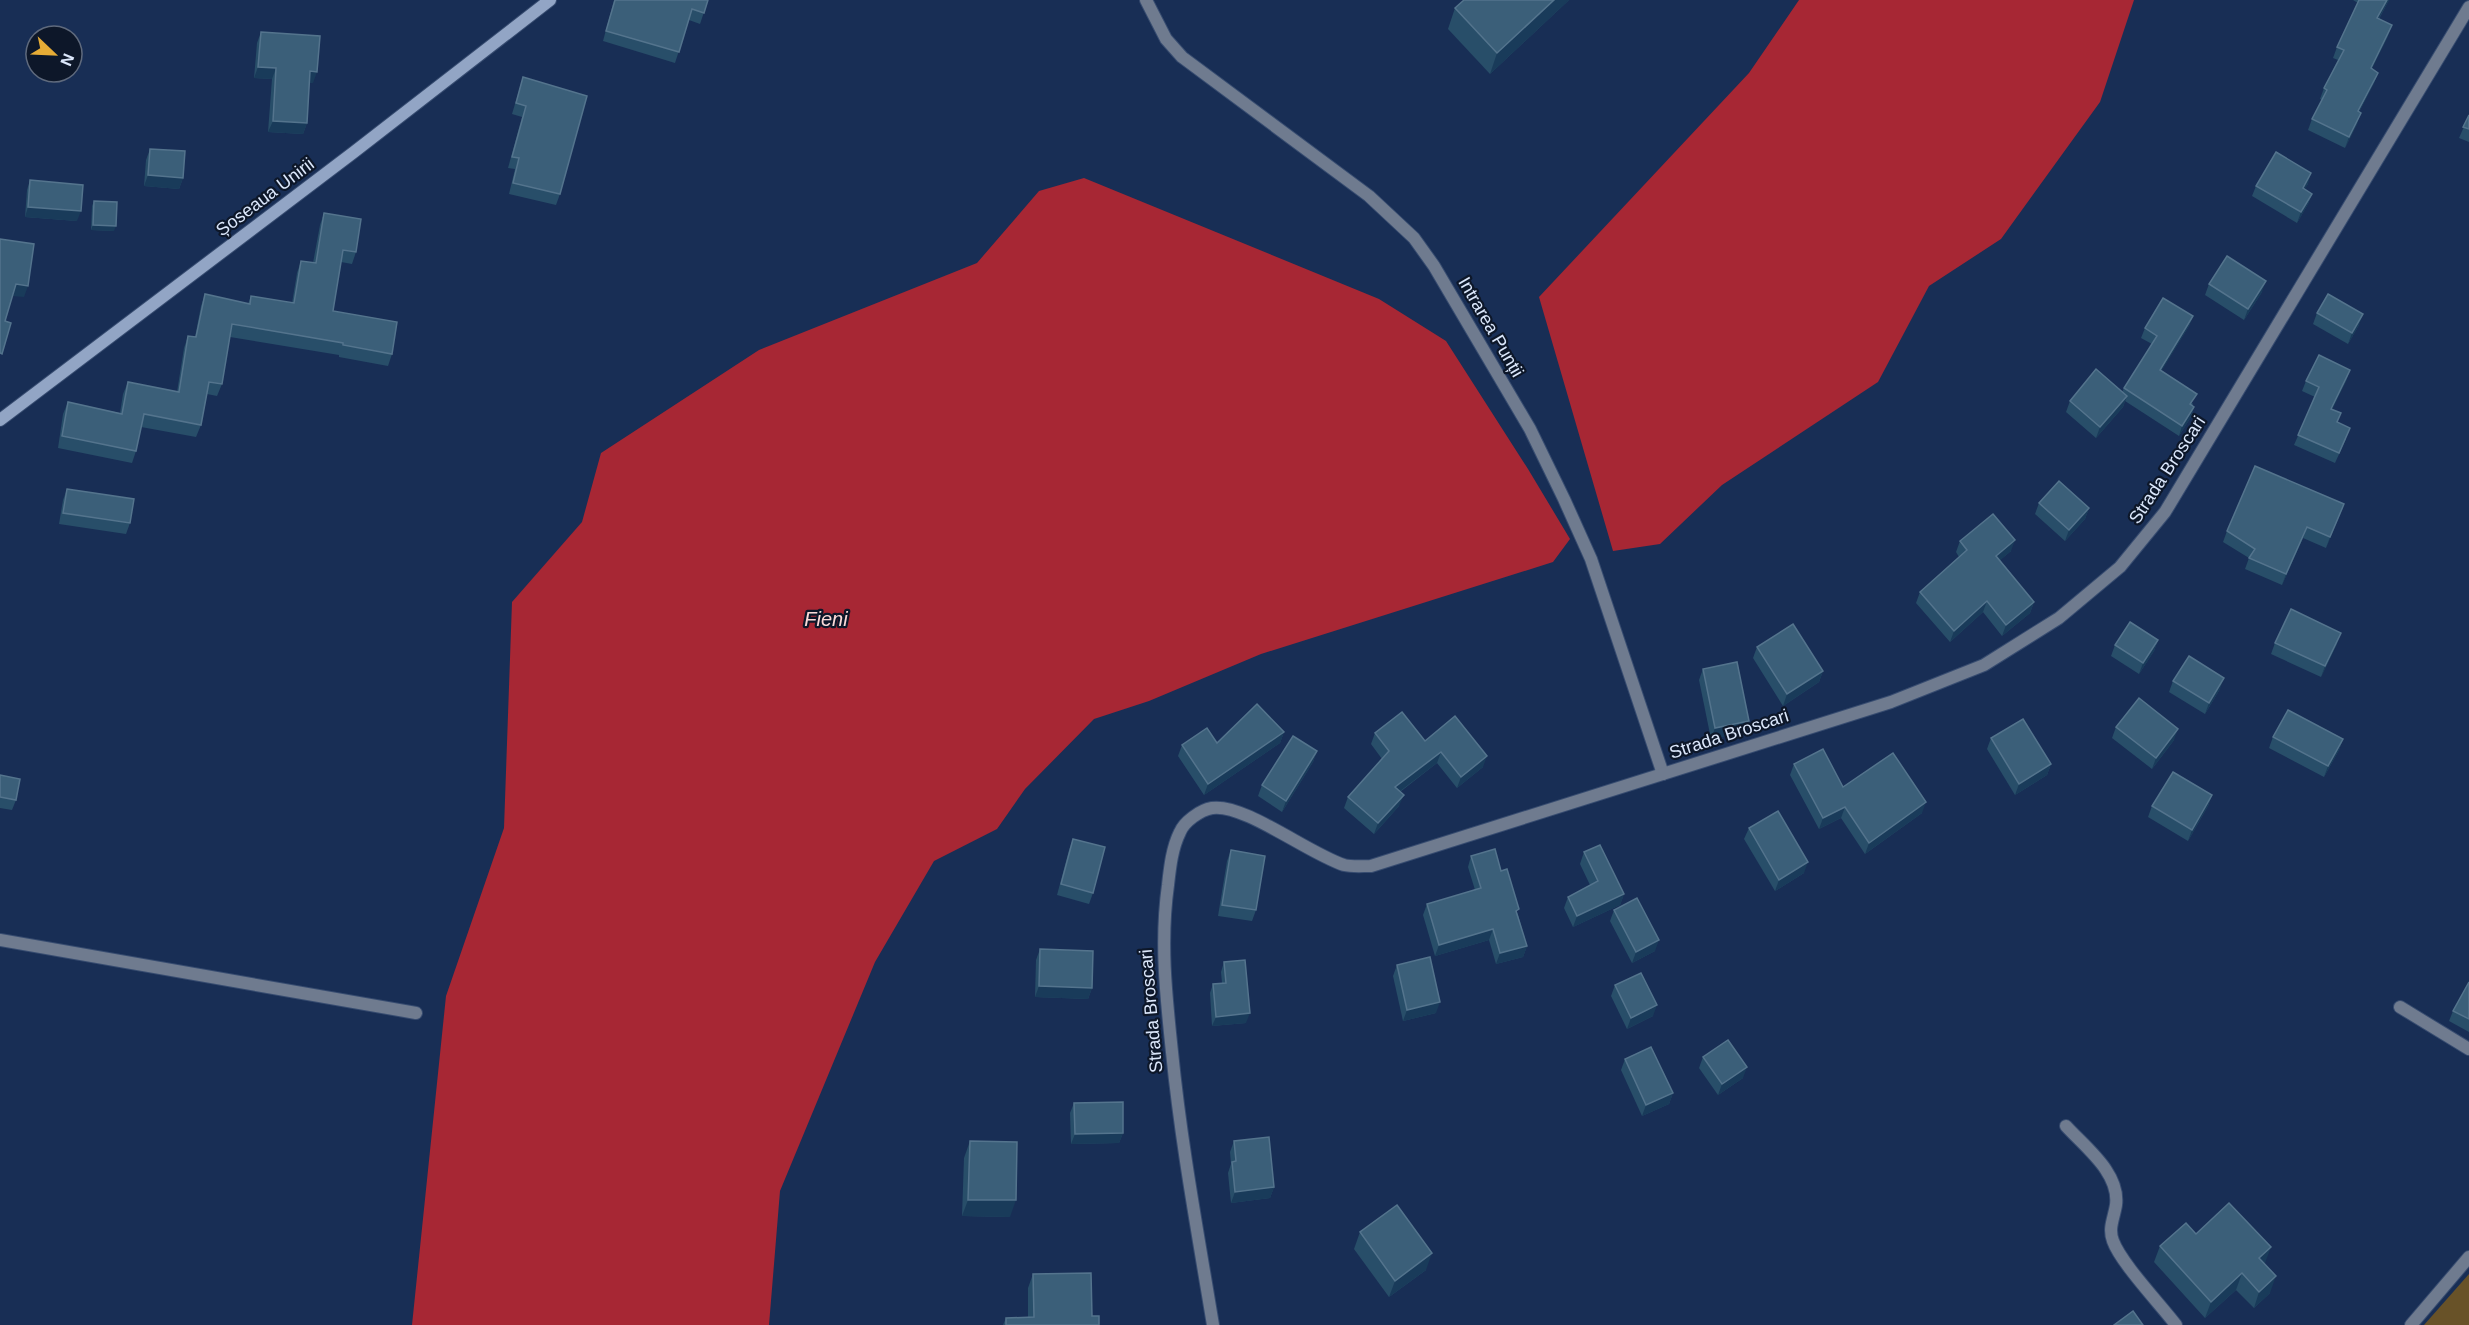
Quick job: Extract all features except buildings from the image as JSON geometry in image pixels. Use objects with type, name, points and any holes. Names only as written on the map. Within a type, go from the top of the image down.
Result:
[{"type":"main road","name":"Șoseaua Unirii","points":[[0,420],[354,152],[550,0]]},
{"type":"street","name":"Intrarea Punții","points":[[1146,0],[1166,39],[1182,57],[1211,81],[1369,196],[1414,238],[1434,266],[1530,429],[1569,509],[1591,559],[1614,622],[1663,774]]},
{"type":"street","name":"Strada Broscari","points":[[1213,1325],[1178,1116],[1162,959],[1165,904],[1172,852],[1180,830],[1196,815],[1212,808],[1230,810],[1256,820],[1321,856],[1347,866],[1371,866],[1890,702],[1984,665],[2059,618],[2120,567],[2165,512],[2469,7]]},
{"type":"street","points":[[0,940],[416,1014]]},
{"type":"street","points":[[2400,1007],[2469,1049]]},
{"type":"street","points":[[2066,1126],[2112,1179],[2116,1192],[2116,1204],[2110,1229],[2120,1255],[2176,1325]]},
{"type":"street","points":[[2411,1325],[2469,1257]]},
{"type":"shaded area","points":[[2469,1274],[2469,1325],[2424,1325]]},
{"type":"water","points":[[1799,0],[2134,0],[2100,102],[2001,239],[1929,286],[1878,382],[1722,485],[1660,544],[1613,551],[1539,297],[1749,73]]},
{"type":"water","name":"Fieni","points":[[1084,178],[1379,299],[1446,341],[1570,539],[1553,562],[1261,654],[1149,701],[1094,719],[1025,789],[997,829],[934,861],[875,962],[780,1191],[769,1325],[412,1325],[446,996],[504,828],[512,602],[582,522],[601,453],[759,350],[977,263],[1039,191]]}]
